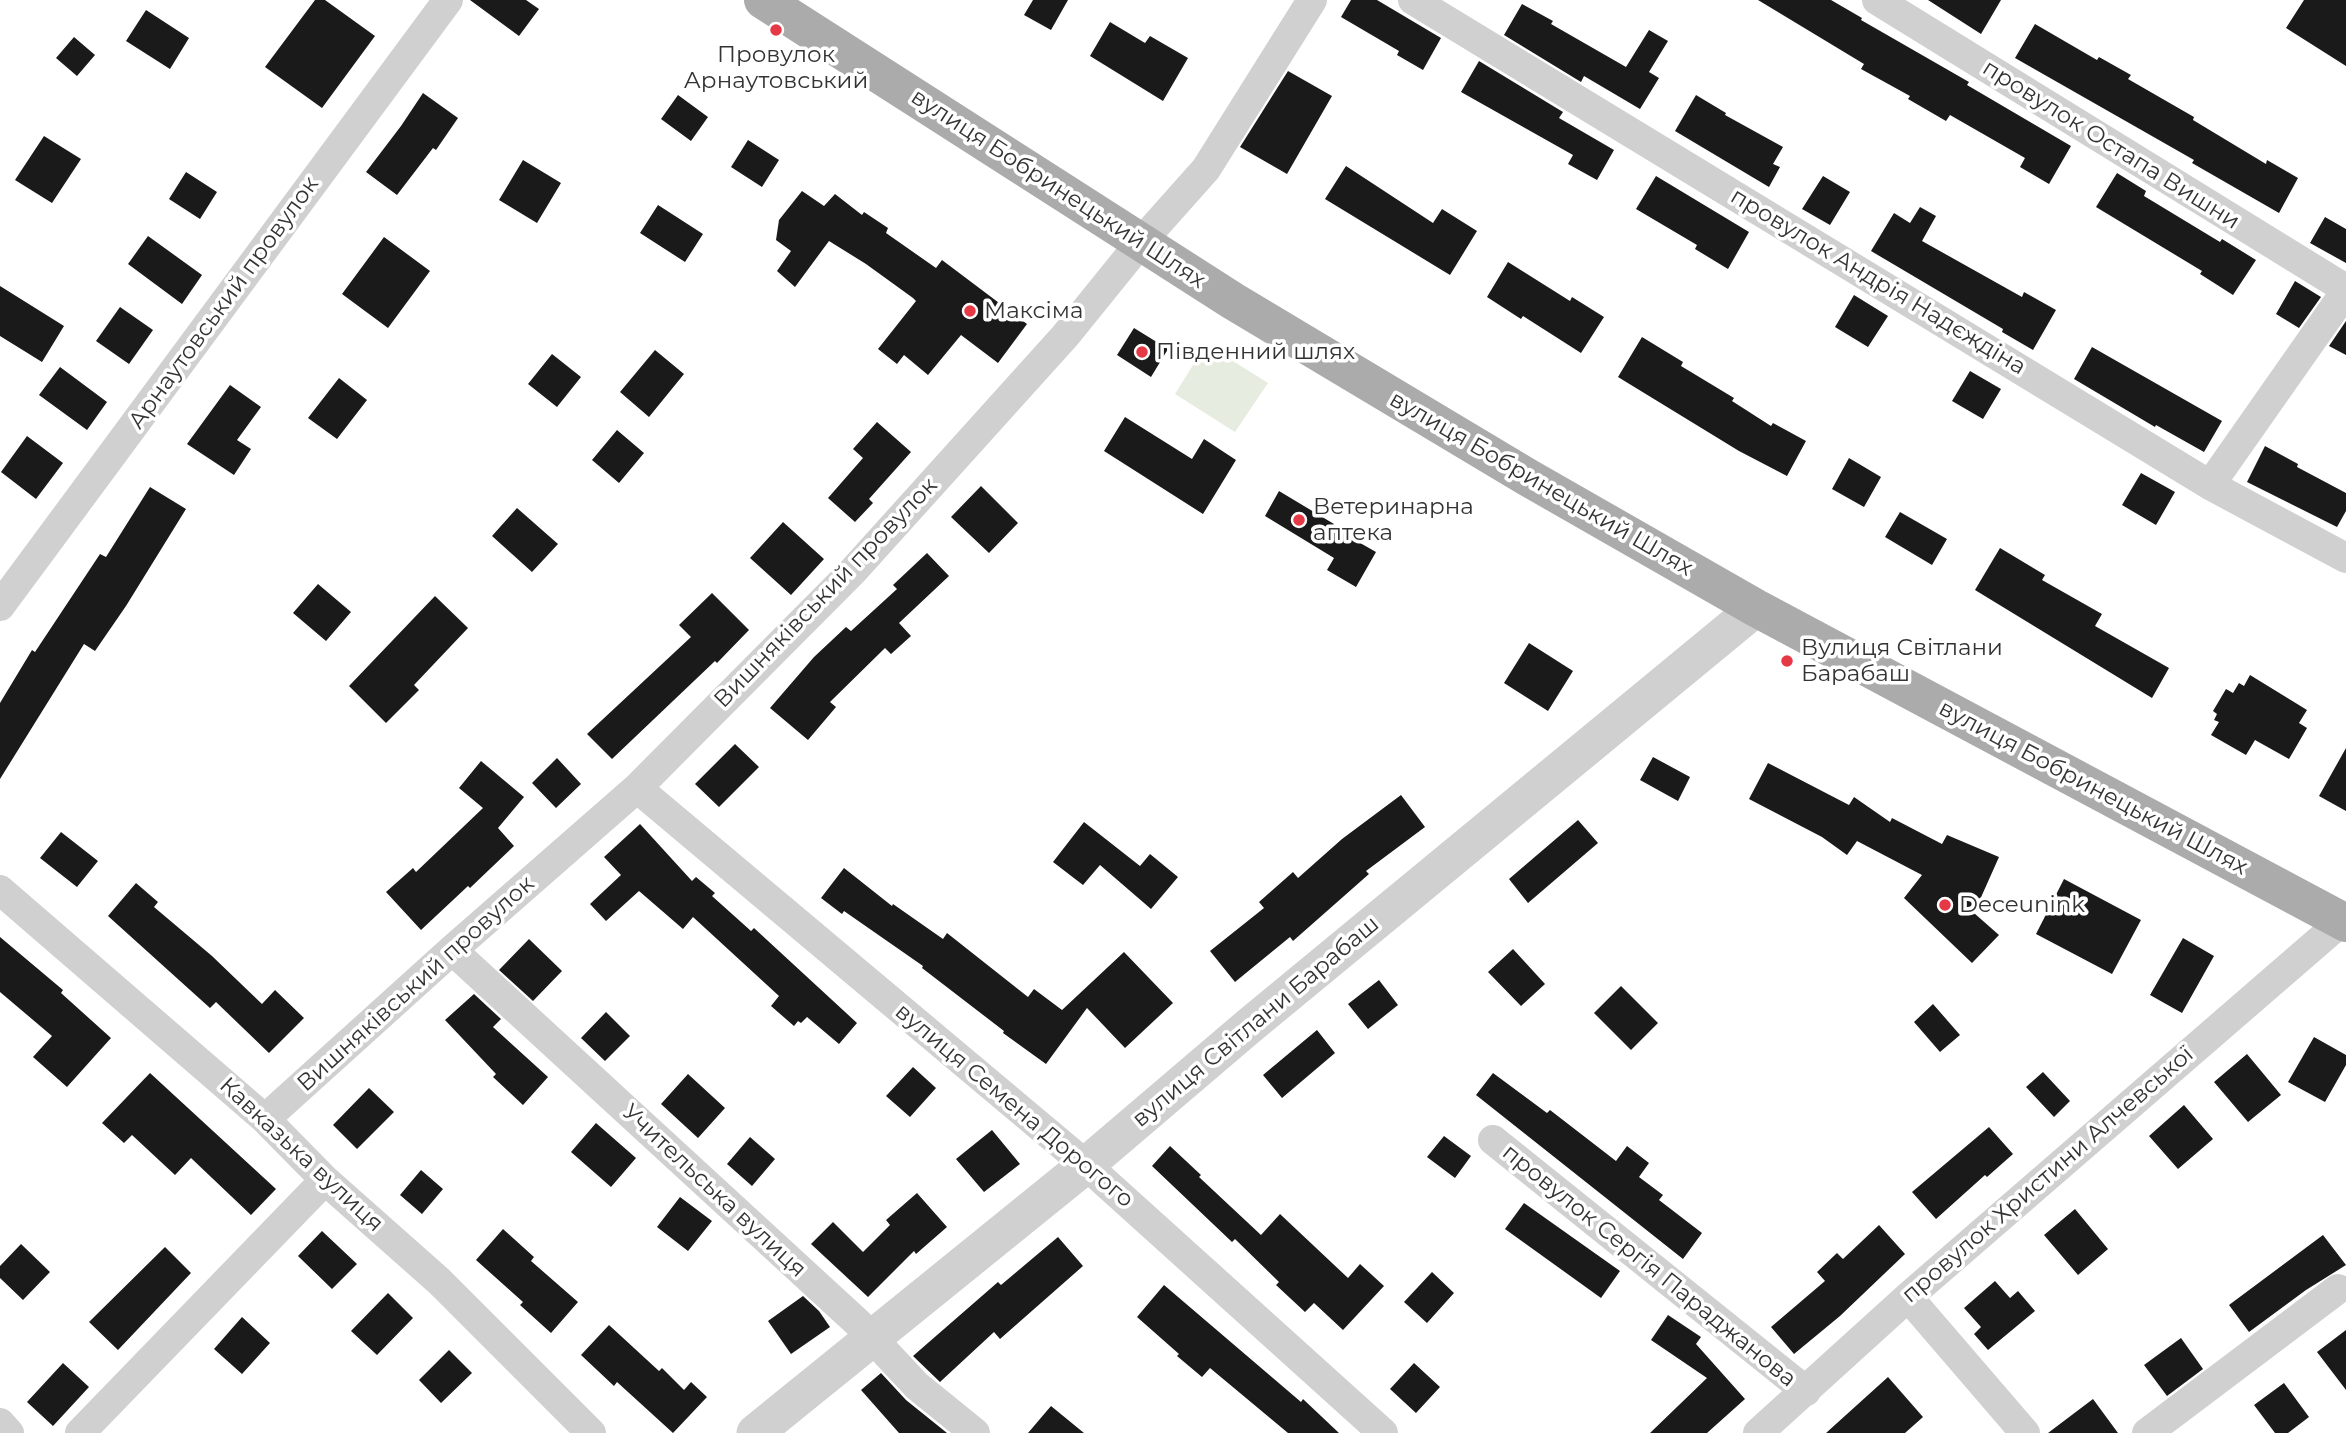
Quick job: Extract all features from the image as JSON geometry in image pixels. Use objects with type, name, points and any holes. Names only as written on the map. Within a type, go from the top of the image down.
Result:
[{"type":"main road","name":"вулиця Бобринецький Шлях","points":[[763,0],[1142,242],[1404,405],[1756,608],[2344,922]]},
{"type":"street","name":"Арнаутовський провулок","points":[[0,606],[448,0]]},
{"type":"street","name":"Вишняківський провулок","points":[[265,1119],[637,788],[853,571],[1065,336],[1206,169],[1312,0]]},
{"type":"street","name":"провулок Андрія Надєждіна","points":[[1413,0],[2210,485],[2346,558]]},
{"type":"street","name":"провулок Остапа Вишни","points":[[1877,0],[2346,290]]},
{"type":"street","points":[[2210,485],[2346,290]]},
{"type":"street","name":"вулиця Світлани Барабаш","points":[[755,1433],[1086,1165],[1249,1026],[1756,608]]},
{"type":"street","name":"вулиця Семена Дорогого","points":[[637,788],[1086,1165],[1384,1433]]},
{"type":"street","name":"Кавказька вулиця","points":[[0,890],[265,1119],[326,1180],[439,1281],[592,1433]]},
{"type":"street","name":"провулок Христини Алчевської","points":[[1759,1433],[1908,1297],[2344,922]]},
{"type":"street","name":"Учительська вулиця","points":[[452,950],[872,1337],[917,1386],[975,1433]]},
{"type":"street","name":"провулок Сергія Параджанова","points":[[1493,1140],[1806,1391]]},
{"type":"street","points":[[80,1433],[326,1180]]},
{"type":"street","points":[[2147,1433],[2338,1289]]},
{"type":"street","points":[[1908,1297],[2025,1433]]},
{"type":"street","points":[[0,1423],[9,1433]]},
{"type":"shaded area","points":[[1206,344],[1268,383],[1235,432],[1175,394]]},
{"type":"building","points":[[315,0],[325,0],[375,36],[322,108],[265,67]]},
{"type":"building","points":[[470,0],[526,0],[539,9],[519,36]]},
{"type":"building","points":[[1033,0],[1068,0],[1051,30],[1024,15]]},
{"type":"building","points":[[1351,0],[1377,0],[1441,38],[1423,70],[1397,55],[1399,51],[1341,17]]},
{"type":"building","points":[[1758,0],[1831,0],[2071,146],[2049,184],[2020,167],[2025,158],[1950,115],[1946,121],[1908,99],[1910,96],[1861,69],[1864,64]]},
{"type":"building","points":[[1928,0],[2001,0],[1981,34]]},
{"type":"building","points":[[2304,0],[2346,0],[2346,66],[2286,28]]},
{"type":"building","points":[[1522,4],[1626,67],[1649,30],[1668,41],[1649,72],[1659,78],[1640,109],[1584,76],[1581,82],[1504,35]]},
{"type":"building","points":[[146,10],[189,38],[170,69],[126,41]]},
{"type":"building","points":[[1110,22],[1145,43],[1150,36],[1188,58],[1163,101],[1090,56]]},
{"type":"building","points":[[2035,24],[2097,60],[2099,57],[2131,75],[2128,79],[2194,117],[2193,120],[2266,164],[2267,160],[2298,178],[2279,213],[2192,163],[2194,160],[2015,58]]},
{"type":"building","points":[[74,37],[95,55],[77,76],[56,58]]},
{"type":"building","points":[[1479,61],[1563,112],[1559,118],[1614,150],[1597,180],[1568,164],[1573,155],[1461,92]]},
{"type":"building","points":[[1288,71],[1332,96],[1287,174],[1240,147]]},
{"type":"building","points":[[423,93],[458,118],[436,150],[433,148],[397,195],[366,172]]},
{"type":"building","points":[[678,95],[708,117],[691,141],[661,119]]},
{"type":"building","points":[[1696,95],[1726,113],[1725,115],[1783,147],[1773,164],[1780,167],[1769,187],[1675,131]]},
{"type":"building","points":[[44,136],[81,159],[52,203],[15,180]]},
{"type":"building","points":[[748,140],[779,160],[762,187],[731,167]]},
{"type":"building","points":[[523,160],[561,183],[537,223],[499,200]]},
{"type":"building","points":[[1346,166],[1433,223],[1442,209],[1477,231],[1450,275],[1325,199]]},
{"type":"building","points":[[186,172],[217,192],[200,219],[169,199]]},
{"type":"building","points":[[2117,173],[2146,191],[2144,196],[2220,242],[2222,239],[2256,260],[2233,295],[2200,274],[2202,271],[2096,207]]},
{"type":"building","points":[[1656,176],[1749,232],[1728,269],[1695,249],[1697,245],[1636,209]]},
{"type":"building","points":[[1823,176],[1850,192],[1830,225],[1802,209]]},
{"type":"building","points":[[802,191],[824,206],[835,194],[862,215],[864,212],[888,228],[886,233],[936,268],[942,260],[1027,324],[998,363],[961,335],[928,375],[904,355],[897,364],[878,349],[916,301],[913,298],[829,241],[795,287],[777,271],[791,251],[776,240],[779,220]]},
{"type":"building","points":[[658,205],[703,234],[685,262],[640,233]]},
{"type":"building","points":[[1920,207],[1936,216],[1922,241],[2022,297],[2024,292],[2056,310],[2033,350],[2002,332],[2003,329],[1871,251],[1894,213],[1910,223]]},
{"type":"building","points":[[2325,217],[2346,229],[2346,263],[2310,243]]},
{"type":"building","points":[[148,236],[202,275],[182,304],[128,264]]},
{"type":"building","points":[[384,237],[430,271],[388,328],[342,294]]},
{"type":"building","points":[[1508,262],[1570,301],[1572,297],[1604,317],[1581,353],[1523,316],[1521,319],[1487,297]]},
{"type":"building","points":[[2295,281],[2321,297],[2299,328],[2276,314]]},
{"type":"building","points":[[0,286],[64,326],[42,362],[0,336]]},
{"type":"building","points":[[1854,295],[1888,316],[1868,347],[1835,327]]},
{"type":"building","points":[[120,307],[153,330],[129,364],[96,341]]},
{"type":"building","points":[[2346,321],[2346,355],[2329,346]]},
{"type":"building","name":"Південний шлях","points":[[1134,328],[1168,349],[1151,377],[1117,355]]},
{"type":"building","points":[[1642,337],[1683,362],[1681,366],[1734,398],[1732,401],[1771,426],[1773,423],[1806,441],[1787,476],[1739,451],[1618,377]]},
{"type":"building","points":[[2092,347],[2222,421],[2204,452],[2156,425],[2155,427],[2074,379]]},
{"type":"building","points":[[655,350],[684,374],[649,417],[620,392]]},
{"type":"building","points":[[552,354],[581,377],[557,407],[528,384]]},
{"type":"building","points":[[60,367],[107,402],[87,430],[39,395]]},
{"type":"building","points":[[1970,371],[2001,389],[1983,419],[1952,401]]},
{"type":"building","points":[[339,378],[367,400],[337,439],[308,418]]},
{"type":"building","points":[[230,385],[261,407],[237,440],[251,449],[234,475],[187,444]]},
{"type":"building","points":[[1125,417],[1192,459],[1204,439],[1236,460],[1203,514],[1104,451]]},
{"type":"building","points":[[877,422],[911,452],[869,499],[873,503],[855,522],[828,498],[863,458],[853,449]]},
{"type":"building","points":[[617,430],[644,453],[619,483],[592,460]]},
{"type":"building","points":[[27,436],[63,463],[36,499],[1,472]]},
{"type":"building","points":[[2265,446],[2298,464],[2297,467],[2346,493],[2346,511],[2337,527],[2247,482]]},
{"type":"building","points":[[1849,458],[1881,477],[1864,507],[1832,489]]},
{"type":"building","points":[[2141,473],[2175,492],[2156,525],[2122,505]]},
{"type":"building","points":[[981,486],[1018,523],[989,553],[951,517]]},
{"type":"building","points":[[150,487],[186,509],[95,651],[84,644],[0,779],[0,703],[32,650],[35,652],[100,554],[106,557]]},
{"type":"building","points":[[1279,491],[1334,524],[1332,527],[1376,552],[1356,587],[1327,570],[1334,558],[1265,516]]},
{"type":"building","points":[[517,508],[558,544],[532,572],[492,536]]},
{"type":"building","points":[[1900,512],[1947,539],[1932,565],[1885,537]]},
{"type":"building","points":[[783,522],[824,559],[791,595],[750,558]]},
{"type":"building","points":[[2000,548],[2045,575],[2042,580],[2102,614],[2095,626],[2169,668],[2152,698],[1975,590]]},
{"type":"building","points":[[927,553],[949,576],[899,623],[911,636],[891,654],[885,648],[830,702],[836,707],[808,740],[770,708],[814,657],[846,627],[851,631],[897,589],[893,585]]},
{"type":"building","points":[[318,584],[351,612],[326,641],[293,613]]},
{"type":"building","points":[[712,593],[749,630],[612,759],[587,734],[691,637],[679,625]]},
{"type":"building","points":[[435,596],[468,628],[414,685],[419,690],[386,723],[349,686]]},
{"type":"building","points":[[1529,643],[1573,671],[1548,711],[1504,683]]},
{"type":"building","points":[[2250,675],[2307,710],[2299,723],[2307,728],[2289,759],[2255,740],[2246,755],[2211,735],[2219,722],[2214,720],[2217,714],[2213,711],[2226,689],[2233,693],[2239,683],[2244,686]]},
{"type":"building","points":[[735,744],[759,767],[719,807],[695,784]]},
{"type":"building","points":[[2346,748],[2346,811],[2319,796]]},
{"type":"building","points":[[1653,757],[1690,777],[1678,801],[1640,780]]},
{"type":"building","points":[[557,758],[581,784],[556,808],[532,783]]},
{"type":"building","points":[[481,761],[524,797],[498,828],[514,846],[421,930],[386,892],[413,868],[416,872],[483,808],[459,788]]},
{"type":"building","points":[[1768,763],[1849,805],[1854,797],[1890,822],[1892,818],[1942,844],[1947,835],[1999,857],[1974,913],[1999,935],[1972,963],[1904,898],[1922,875],[1857,841],[1847,855],[1822,837],[1749,799]]},
{"type":"building","points":[[1401,795],[1425,827],[1366,871],[1369,874],[1293,941],[1290,937],[1235,982],[1210,951],[1264,908],[1259,902],[1293,872],[1298,878],[1342,839]]},
{"type":"building","points":[[1578,820],[1598,843],[1528,903],[1509,879]]},
{"type":"building","points":[[1084,822],[1140,866],[1150,854],[1178,877],[1151,909],[1100,865],[1083,885],[1053,862]]},
{"type":"building","points":[[640,824],[692,881],[696,877],[715,893],[712,896],[751,931],[754,928],[857,1023],[839,1044],[807,1017],[794,1026],[771,1006],[779,996],[693,917],[683,929],[639,891],[606,921],[590,904],[621,875],[604,857]]},
{"type":"building","points":[[61,832],[98,861],[77,887],[40,858]]},
{"type":"building","points":[[844,868],[892,906],[893,904],[943,939],[947,933],[1028,997],[1034,989],[1062,1010],[1124,952],[1173,1003],[1125,1048],[1087,1008],[1046,1064],[1003,1033],[1004,1031],[922,968],[923,966],[821,898]]},
{"type":"building","points":[[2064,879],[2141,920],[2112,974],[2036,934]]},
{"type":"building","points":[[136,883],[158,902],[154,907],[212,956],[262,1004],[275,990],[304,1018],[269,1053],[216,1002],[210,1008],[108,916]]},
{"type":"building","points":[[0,937],[63,990],[61,993],[111,1038],[67,1087],[33,1057],[52,1036],[0,992]]},
{"type":"building","points":[[2183,938],[2214,956],[2182,1013],[2150,995]]},
{"type":"building","points":[[529,939],[562,971],[533,1001],[499,970]]},
{"type":"building","points":[[1513,949],[1545,984],[1521,1006],[1488,972]]},
{"type":"building","points":[[1379,980],[1398,1005],[1368,1029],[1348,1004]]},
{"type":"building","points":[[1621,986],[1658,1023],[1631,1050],[1594,1013]]},
{"type":"building","points":[[474,994],[501,1019],[493,1027],[548,1077],[523,1105],[493,1077],[496,1074],[445,1020]]},
{"type":"building","points":[[1933,1004],[1960,1035],[1940,1052],[1914,1022]]},
{"type":"building","points":[[606,1012],[630,1036],[605,1061],[581,1038]]},
{"type":"building","points":[[1317,1030],[1335,1053],[1282,1098],[1263,1075]]},
{"type":"building","points":[[2314,1037],[2346,1055],[2346,1065],[2325,1102],[2288,1082]]},
{"type":"building","points":[[2247,1054],[2281,1095],[2248,1122],[2214,1082]]},
{"type":"building","points":[[913,1067],[936,1088],[910,1117],[886,1096]]},
{"type":"building","points":[[2043,1072],[2070,1101],[2054,1117],[2026,1087]]},
{"type":"building","points":[[150,1073],[276,1189],[251,1215],[191,1158],[175,1175],[132,1135],[124,1143],[102,1123]]},
{"type":"building","points":[[1493,1073],[1547,1113],[1550,1110],[1616,1161],[1627,1146],[1649,1163],[1639,1177],[1663,1195],[1659,1200],[1702,1233],[1683,1259],[1476,1095]]},
{"type":"building","points":[[688,1074],[725,1108],[698,1138],[661,1104]]},
{"type":"building","points":[[369,1088],[394,1112],[357,1149],[333,1125]]},
{"type":"building","points":[[2184,1105],[2213,1139],[2178,1169],[2149,1136]]},
{"type":"building","points":[[596,1123],[636,1158],[611,1187],[571,1152]]},
{"type":"building","points":[[1989,1127],[2013,1154],[1936,1219],[1912,1192]]},
{"type":"building","points":[[992,1130],[1020,1164],[984,1192],[956,1159]]},
{"type":"building","points":[[1444,1136],[1471,1156],[1455,1178],[1427,1157]]},
{"type":"building","points":[[750,1137],[775,1159],[752,1186],[727,1164]]},
{"type":"building","points":[[1170,1146],[1261,1235],[1280,1214],[1348,1278],[1360,1264],[1384,1286],[1343,1330],[1314,1303],[1305,1312],[1276,1285],[1279,1282],[1235,1239],[1232,1242],[1152,1166]]},
{"type":"building","points":[[421,1170],[443,1189],[422,1214],[400,1195]]},
{"type":"building","points":[[917,1193],[947,1227],[916,1254],[914,1251],[868,1297],[811,1244],[833,1222],[863,1252],[890,1225],[886,1220]]},
{"type":"building","points":[[680,1197],[712,1221],[688,1251],[657,1227]]},
{"type":"building","points":[[1524,1203],[1620,1271],[1601,1298],[1505,1229]]},
{"type":"building","points":[[2075,1209],[2108,1249],[2078,1275],[2044,1235]]},
{"type":"building","points":[[1879,1225],[1905,1254],[1840,1316],[1794,1354],[1771,1327],[1825,1281],[1817,1272],[1837,1253],[1843,1259]]},
{"type":"building","points":[[503,1229],[534,1257],[531,1261],[578,1302],[551,1333],[520,1305],[523,1302],[476,1260]]},
{"type":"building","points":[[322,1231],[357,1264],[332,1289],[298,1256]]},
{"type":"building","points":[[2323,1235],[2346,1265],[2306,1290],[2249,1332],[2229,1305]]},
{"type":"building","points":[[1058,1237],[1083,1266],[1000,1339],[994,1332],[940,1382],[913,1356],[998,1282],[1001,1285]]},
{"type":"building","points":[[21,1244],[50,1272],[23,1300],[0,1278],[0,1266]]},
{"type":"building","points":[[165,1247],[191,1273],[118,1350],[89,1322]]},
{"type":"building","points":[[1432,1272],[1454,1293],[1427,1323],[1404,1302]]},
{"type":"building","points":[[1995,1281],[2010,1298],[2018,1291],[2035,1311],[1988,1350],[1974,1334],[1981,1327],[1964,1308]]},
{"type":"building","points":[[1164,1285],[1301,1402],[1303,1399],[1339,1433],[1288,1433],[1210,1368],[1202,1377],[1177,1356],[1179,1354],[1137,1317]]},
{"type":"building","points":[[388,1293],[413,1318],[377,1355],[351,1331]]},
{"type":"building","points":[[803,1296],[819,1311],[830,1327],[791,1354],[768,1321]]},
{"type":"building","points":[[1668,1315],[1701,1337],[1696,1344],[1745,1399],[1707,1433],[1650,1433],[1707,1378],[1651,1340]]},
{"type":"building","points":[[242,1317],[270,1343],[242,1374],[214,1349]]},
{"type":"building","points":[[609,1325],[659,1371],[662,1368],[684,1390],[691,1382],[707,1397],[673,1433],[617,1382],[614,1386],[581,1355]]},
{"type":"building","points":[[2346,1330],[2346,1390],[2317,1352]]},
{"type":"building","points":[[2181,1338],[2203,1369],[2167,1396],[2144,1365]]},
{"type":"building","points":[[449,1350],[472,1373],[441,1403],[419,1380]]},
{"type":"building","points":[[63,1363],[89,1387],[53,1426],[27,1402]]},
{"type":"building","points":[[1414,1363],[1440,1387],[1416,1413],[1390,1389]]},
{"type":"building","points":[[881,1373],[906,1400],[947,1433],[899,1433],[861,1390]]},
{"type":"building","points":[[1888,1377],[1923,1417],[1905,1433],[1826,1433]]},
{"type":"building","points":[[2284,1383],[2309,1417],[2288,1433],[2275,1433],[2254,1405]]},
{"type":"building","points":[[2093,1399],[2118,1433],[2048,1433]]},
{"type":"building","points":[[1051,1406],[1084,1433],[1028,1433]]},
{"type":"place","name":"Провулок Арнаутовський","points":[[776,30]]},
{"type":"place","name":"Максіма","points":[[970,311]]},
{"type":"place","name":"Південний шлях","points":[[1142,352]]},
{"type":"place","name":"Ветеринарна аптека","points":[[1299,520]]},
{"type":"place","name":"Вулиця Світлани Барабаш","points":[[1787,661]]},
{"type":"place","name":"Deceunink","points":[[1945,905]]}]
